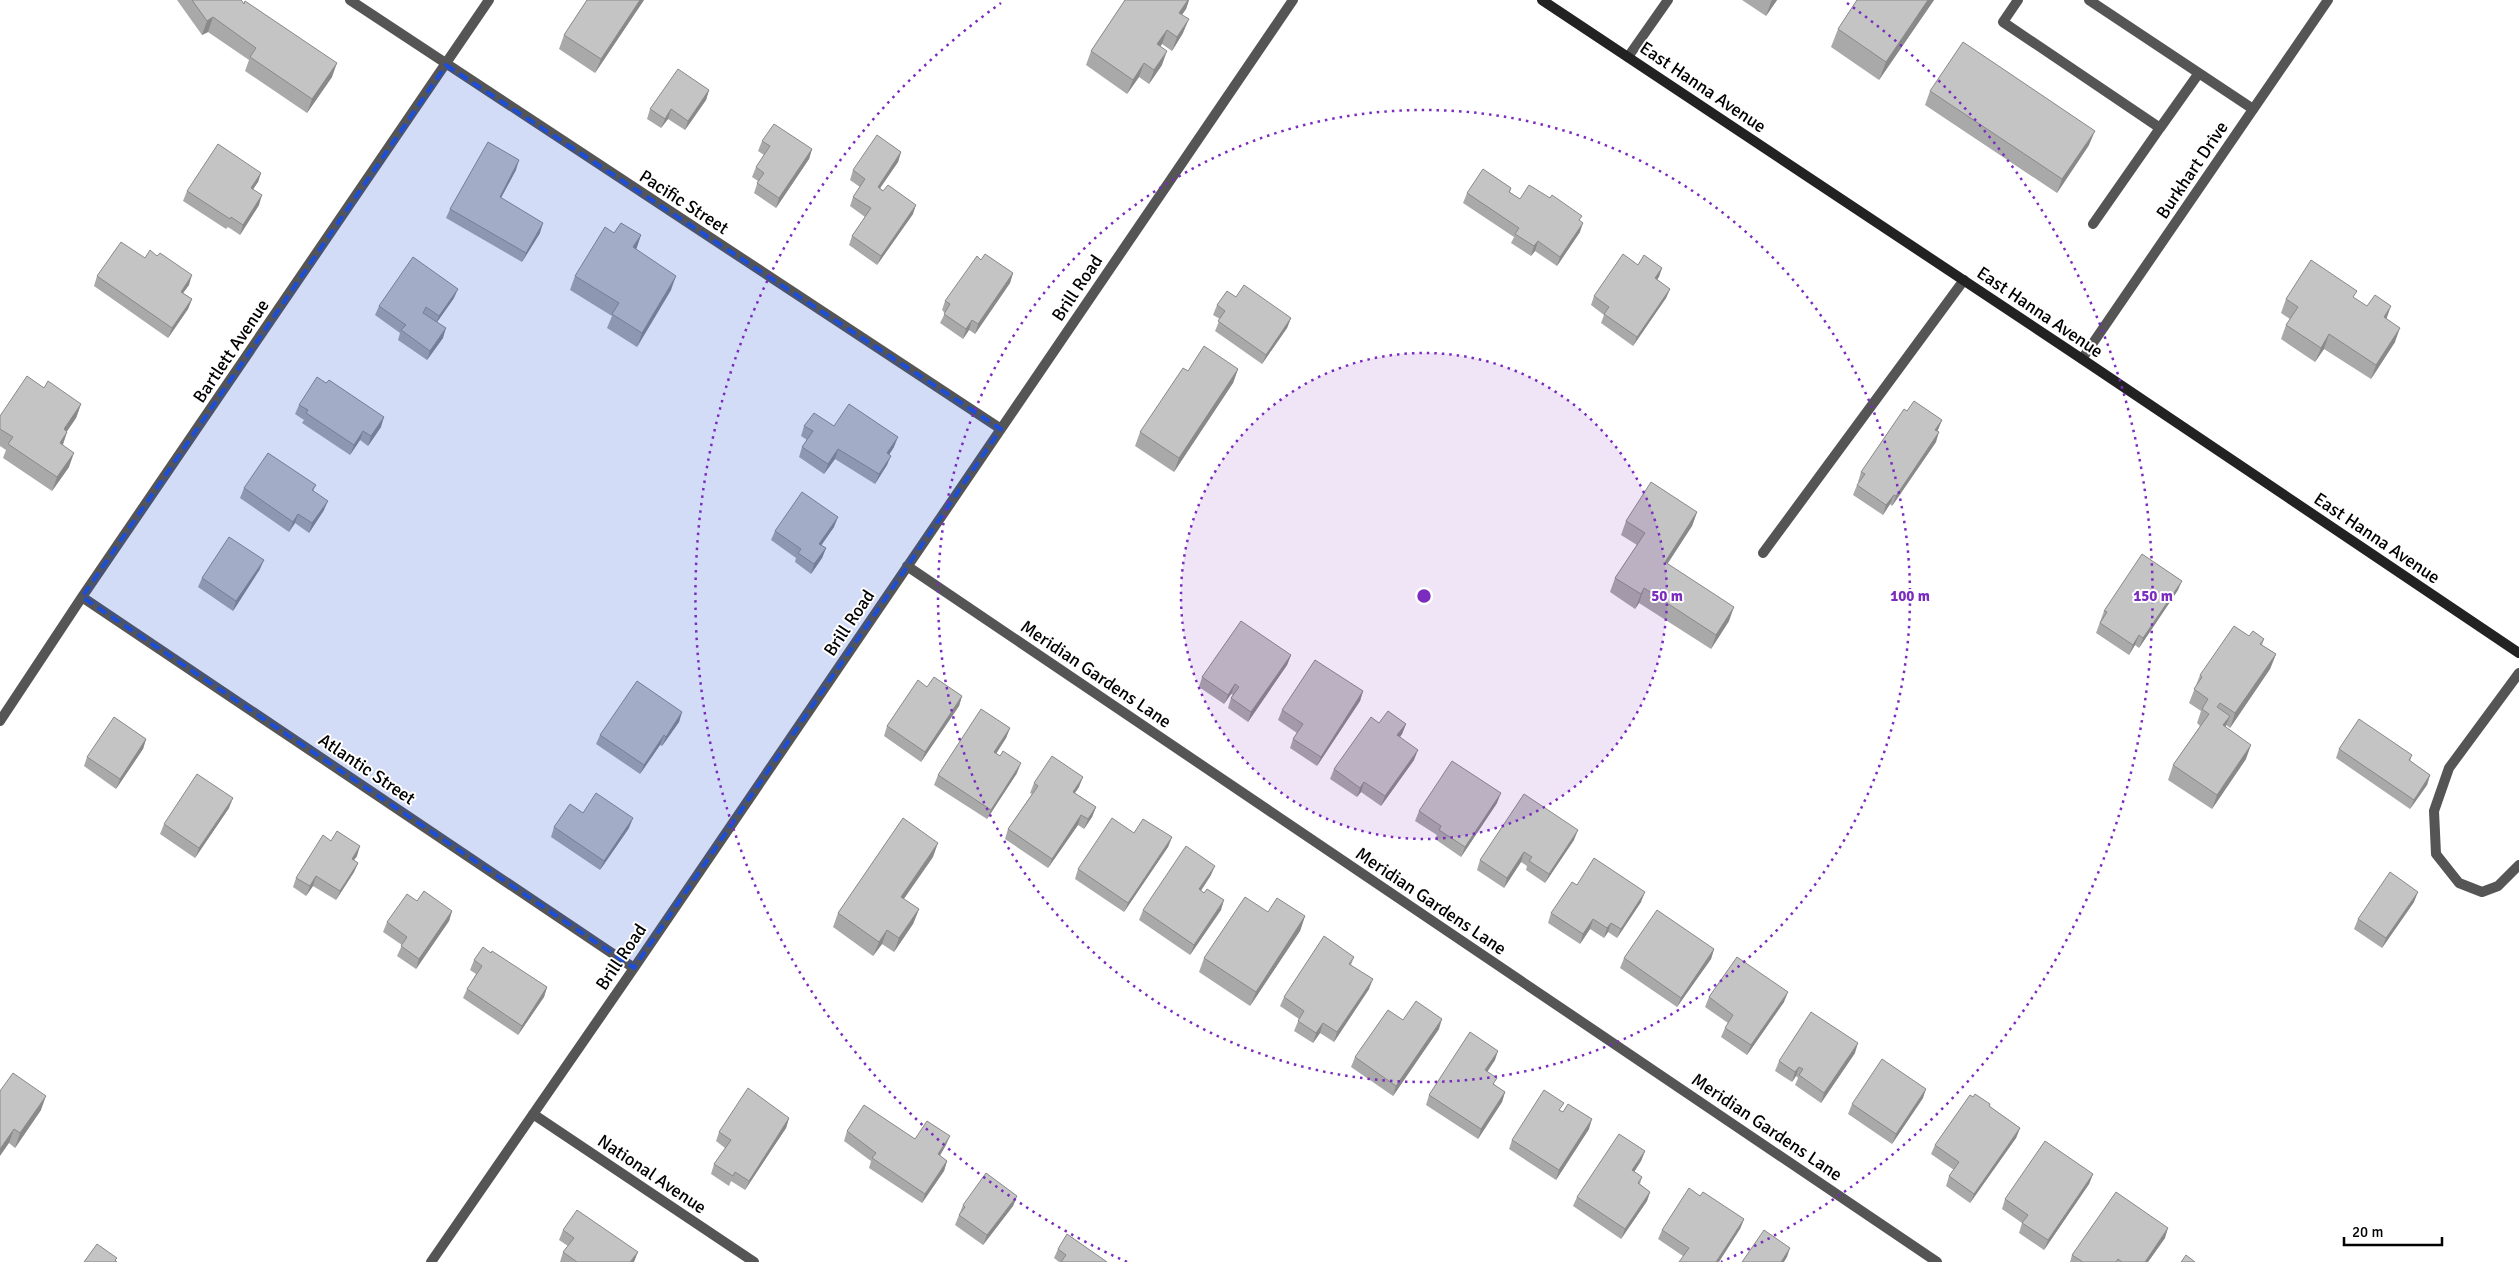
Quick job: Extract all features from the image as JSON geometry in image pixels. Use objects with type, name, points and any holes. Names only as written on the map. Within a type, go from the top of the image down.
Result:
[{"type":"main road","name":"East Hanna Avenue","points":[[1542,0],[1964,280],[2519,653]]},
{"type":"street","name":"Pacific Street","points":[[350,0],[1001,429]]},
{"type":"street","name":"Bartlett Avenue","points":[[0,721],[82,597],[489,0]]},
{"type":"street","name":"Brill Road","points":[[431,1262],[634,968],[1293,0]]},
{"type":"street","points":[[1628,57],[1668,0]]},
{"type":"street","points":[[2018,0],[2003,22],[2160,128]]},
{"type":"street","points":[[2089,0],[2253,109]]},
{"type":"street","name":"Burkhart Drive","points":[[2082,359],[2328,0]]},
{"type":"street","points":[[2093,224],[2199,73]]},
{"type":"street","points":[[1763,553],[1964,280]]},
{"type":"street","name":"Meridian Gardens Lane","points":[[907,566],[1937,1262]]},
{"type":"street","name":"Atlantic Street","points":[[82,597],[634,968]]},
{"type":"street","points":[[2519,673],[2449,768],[2434,811],[2436,854],[2459,883],[2482,892],[2498,886],[2519,864]]},
{"type":"street","name":"National Avenue","points":[[532,1114],[754,1262]]},
{"type":"highlighted area","points":[[446,65],[1001,429],[634,968],[82,597]]},
{"type":"building","points":[[192,0],[241,0],[244,4],[245,1],[337,63],[312,99],[250,57],[256,48],[213,17],[207,21]]},
{"type":"building","points":[[587,0],[640,0],[601,59],[564,35]]},
{"type":"building","points":[[1125,0],[1188,0],[1179,13],[1189,19],[1177,37],[1167,30],[1157,44],[1167,51],[1154,70],[1144,63],[1133,80],[1091,51]]},
{"type":"building","points":[[1857,0],[1928,0],[1886,62],[1838,29]]},
{"type":"building","points":[[1963,42],[2095,131],[2062,179],[1930,91]]},
{"type":"building","points":[[678,69],[709,90],[688,121],[671,109],[665,119],[650,109]]},
{"type":"building","points":[[774,124],[812,149],[779,198],[757,183],[764,173],[756,167],[770,146],[762,141]]},
{"type":"building","points":[[877,135],[901,152],[878,187],[883,191],[888,185],[916,205],[881,256],[852,236],[871,208],[853,197],[865,179],[853,170]]},
{"type":"building","points":[[488,142],[519,160],[500,197],[543,223],[526,253],[450,209]]},
{"type":"building","points":[[218,144],[261,173],[251,188],[262,195],[243,225],[231,217],[230,219],[187,191]]},
{"type":"building","points":[[1483,169],[1511,188],[1509,192],[1520,199],[1529,185],[1550,198],[1552,195],[1582,216],[1579,220],[1583,223],[1560,257],[1538,241],[1534,246],[1515,234],[1519,228],[1467,193]]},
{"type":"building","points":[[621,223],[641,235],[633,247],[676,276],[642,333],[612,314],[619,303],[575,276],[605,227],[614,233]]},
{"type":"building","points":[[121,242],[145,258],[150,250],[157,256],[160,253],[192,275],[181,292],[192,299],[172,328],[97,276]]},
{"type":"building","points":[[985,254],[1013,273],[978,324],[972,320],[966,329],[944,314],[950,304],[945,301],[977,256],[981,260]]},
{"type":"building","points":[[1623,254],[1638,265],[1644,255],[1662,268],[1655,278],[1670,289],[1637,337],[1604,314],[1609,307],[1594,296]]},
{"type":"building","points":[[413,257],[458,289],[439,316],[426,307],[423,313],[446,328],[430,351],[401,330],[406,325],[379,306]]},
{"type":"building","points":[[2311,260],[2357,291],[2353,297],[2367,306],[2375,295],[2391,306],[2384,317],[2400,328],[2376,365],[2329,334],[2321,348],[2286,325],[2298,307],[2286,299]]},
{"type":"building","points":[[1244,285],[1291,318],[1266,355],[1218,321],[1225,311],[1217,305],[1227,291],[1236,297]]},
{"type":"building","points":[[1204,346],[1238,369],[1179,458],[1140,432],[1183,368],[1188,371]]},
{"type":"building","points":[[27,376],[44,388],[48,381],[81,404],[64,429],[67,432],[60,443],[74,453],[57,477],[8,444],[13,437],[0,429],[0,416]]},
{"type":"building","points":[[317,377],[326,383],[329,380],[384,417],[371,436],[363,431],[354,445],[306,413],[308,410],[299,405]]},
{"type":"building","points":[[1914,401],[1942,420],[1935,430],[1939,432],[1896,496],[1894,495],[1886,505],[1857,485],[1865,474],[1861,472],[1904,409],[1907,411]]},
{"type":"building","points":[[849,404],[898,437],[887,453],[891,456],[879,474],[838,449],[828,464],[802,447],[813,431],[804,426],[814,413],[834,426]]},
{"type":"building","points":[[268,453],[316,485],[312,490],[328,501],[312,523],[298,514],[293,522],[244,488]]},
{"type":"building","points":[[1651,482],[1697,512],[1665,562],[1734,607],[1716,635],[1644,588],[1641,594],[1615,578],[1645,533],[1626,521]]},
{"type":"building","points":[[802,492],[838,517],[819,544],[826,548],[814,564],[798,553],[801,549],[775,531]]},
{"type":"building","points":[[229,537],[264,560],[236,601],[202,578]]},
{"type":"building","points":[[2142,554],[2182,581],[2143,638],[2139,635],[2133,645],[2100,623],[2107,612],[2104,611]]},
{"type":"building","points":[[1241,621],[1291,655],[1251,712],[1231,698],[1239,687],[1235,684],[1228,695],[1202,677]]},
{"type":"building","points":[[2234,626],[2249,636],[2253,631],[2264,639],[2260,644],[2276,654],[2235,713],[2220,703],[2217,707],[2230,716],[2223,725],[2251,745],[2217,795],[2173,765],[2209,714],[2202,709],[2208,699],[2194,689],[2202,677],[2200,675]]},
{"type":"building","points":[[1315,660],[1363,691],[1321,757],[1293,739],[1303,724],[1282,710]]},
{"type":"building","points":[[934,677],[962,696],[925,752],[887,726],[918,680],[927,687]]},
{"type":"building","points":[[637,681],[682,712],[666,737],[664,735],[644,765],[600,735]]},
{"type":"building","points":[[981,709],[1010,728],[994,752],[1000,756],[1003,751],[1021,763],[991,810],[938,775]]},
{"type":"building","points":[[1388,711],[1406,724],[1397,735],[1418,750],[1385,796],[1364,782],[1360,788],[1334,769],[1371,717],[1379,723]]},
{"type":"building","points":[[114,717],[146,739],[120,779],[87,757]]},
{"type":"building","points":[[2359,719],[2412,755],[2409,760],[2430,775],[2414,800],[2339,749]]},
{"type":"building","points":[[1052,756],[1083,777],[1073,792],[1096,807],[1088,819],[1081,815],[1052,859],[1008,829],[1038,786],[1034,783]]},
{"type":"building","points":[[1452,761],[1501,793],[1465,847],[1439,830],[1441,826],[1419,811]]},
{"type":"building","points":[[197,774],[233,798],[199,848],[164,824]]},
{"type":"building","points":[[596,793],[633,818],[604,861],[554,827],[570,804],[583,813]]},
{"type":"building","points":[[1524,794],[1578,830],[1549,874],[1529,861],[1532,857],[1524,852],[1507,878],[1480,860]]},
{"type":"building","points":[[903,818],[938,843],[901,897],[919,909],[899,938],[887,930],[879,942],[838,913]]},
{"type":"building","points":[[1112,818],[1134,833],[1143,819],[1172,837],[1128,903],[1078,869]]},
{"type":"building","points":[[337,831],[360,846],[352,859],[358,863],[340,891],[316,876],[310,886],[296,878],[323,835],[331,841]]},
{"type":"building","points":[[1186,846],[1215,866],[1199,889],[1204,893],[1207,889],[1224,900],[1194,945],[1143,910]]},
{"type":"building","points":[[1594,858],[1645,892],[1621,929],[1611,923],[1607,928],[1593,919],[1583,934],[1551,913],[1572,882],[1577,885]]},
{"type":"building","points":[[2390,872],[2418,892],[2386,938],[2358,919]]},
{"type":"building","points":[[424,891],[452,911],[419,959],[401,946],[407,937],[387,922],[407,894],[417,901]]},
{"type":"building","points":[[1245,897],[1268,912],[1277,898],[1305,916],[1256,992],[1204,958]]},
{"type":"building","points":[[1657,910],[1714,949],[1681,998],[1624,958]]},
{"type":"building","points":[[1324,936],[1354,957],[1349,964],[1373,979],[1337,1032],[1323,1023],[1316,1033],[1298,1021],[1304,1011],[1284,997]]},
{"type":"building","points":[[483,947],[547,987],[522,1026],[467,989],[482,966],[474,960]]},
{"type":"building","points":[[1737,957],[1788,992],[1751,1045],[1725,1028],[1733,1015],[1709,997]]},
{"type":"building","points":[[1416,1001],[1442,1019],[1396,1086],[1355,1057],[1388,1010],[1403,1020]]},
{"type":"building","points":[[1811,1012],[1858,1043],[1824,1093],[1799,1075],[1803,1069],[1799,1067],[1795,1072],[1779,1061]]},
{"type":"building","points":[[1470,1032],[1498,1051],[1485,1070],[1497,1078],[1493,1084],[1505,1092],[1481,1129],[1429,1095]]},
{"type":"building","points":[[1882,1059],[1926,1089],[1896,1134],[1852,1104]]},
{"type":"building","points":[[13,1073],[46,1096],[20,1133],[14,1129],[0,1149],[0,1091]]},
{"type":"building","points":[[748,1088],[789,1118],[749,1181],[735,1172],[733,1176],[714,1164],[731,1140],[719,1132]]},
{"type":"building","points":[[1544,1090],[1564,1103],[1559,1110],[1563,1112],[1568,1104],[1592,1119],[1559,1170],[1512,1140]]},
{"type":"building","points":[[1975,1094],[2020,1128],[1974,1194],[1949,1176],[1959,1162],[1935,1145],[1970,1095],[1973,1097]]},
{"type":"building","points":[[864,1105],[915,1139],[927,1121],[950,1136],[938,1154],[947,1161],[925,1194],[872,1158],[876,1153],[847,1131]]},
{"type":"building","points":[[1619,1134],[1645,1151],[1632,1170],[1642,1177],[1638,1183],[1650,1192],[1625,1229],[1577,1197]]},
{"type":"building","points":[[2045,1141],[2093,1174],[2048,1240],[2022,1223],[2028,1215],[2005,1199]]},
{"type":"building","points":[[986,1173],[1017,1196],[987,1235],[959,1215],[965,1207],[963,1205]]},
{"type":"building","points":[[1689,1188],[1700,1196],[1703,1192],[1744,1219],[1716,1262],[1679,1262],[1689,1248],[1662,1230]]},
{"type":"building","points":[[2116,1192],[2168,1228],[2145,1262],[2122,1262],[2118,1259],[2116,1262],[2083,1262],[2072,1255]]},
{"type":"building","points":[[577,1210],[638,1252],[630,1262],[577,1262],[563,1252],[574,1238],[563,1230]]},
{"type":"building","points":[[1764,1230],[1790,1248],[1781,1262],[1742,1262]]},
{"type":"building","points":[[1067,1234],[1107,1262],[1061,1262],[1066,1255],[1058,1249]]},
{"type":"building","points":[[97,1244],[117,1258],[115,1260],[117,1262],[84,1262]]},
{"type":"building","points":[[2186,1255],[2195,1262],[2181,1262]]}]
